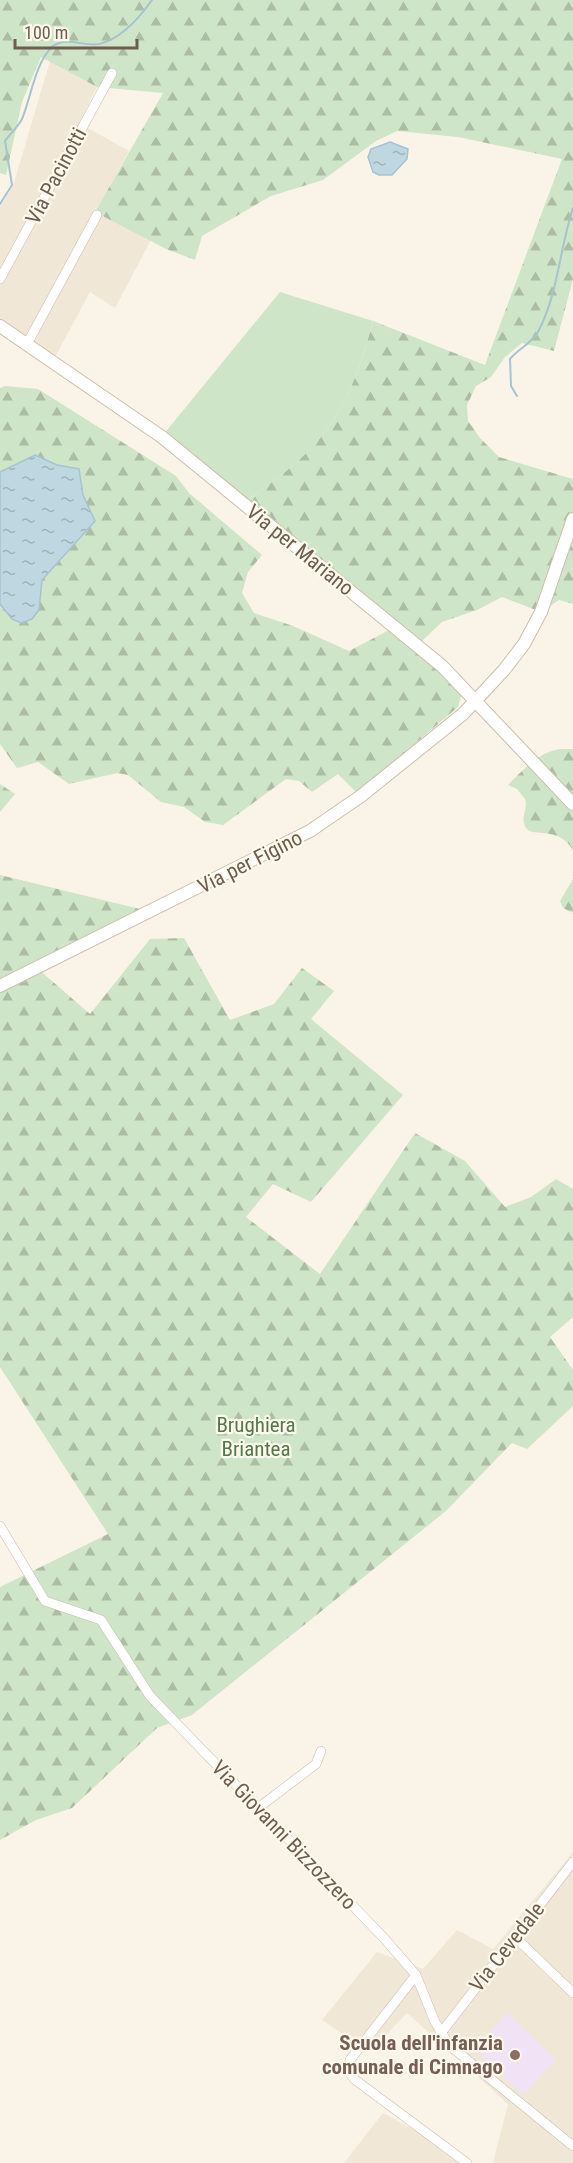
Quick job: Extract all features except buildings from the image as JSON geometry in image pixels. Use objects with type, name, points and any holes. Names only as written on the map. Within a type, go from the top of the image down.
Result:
[{"type":"street","name":"Via Pacinotti","points":[[0,279],[112,73]]},
{"type":"street","points":[[27,344],[98,215]]},
{"type":"street","name":"Via per Mariano","points":[[0,326],[162,437],[442,666],[573,804]]},
{"type":"street","name":"Via per Figino","points":[[0,986],[310,831],[363,795],[476,700],[524,644],[541,612],[573,519]]},
{"type":"street","name":"Via Giovanni Bizzozzero","points":[[0,1526],[45,1601],[101,1620],[150,1696],[383,1937],[416,1975],[441,2033],[460,2056],[573,2146]]},
{"type":"street","points":[[258,1808],[316,1764],[321,1751]]},
{"type":"street","name":"Via Cevedale","points":[[441,2033],[573,1862]]},
{"type":"street","points":[[515,1937],[573,1993]]},
{"type":"street","points":[[416,1975],[350,2061],[348,2070],[354,2079],[467,2163]]},
{"type":"shaded area","points":[[50,61],[97,87],[79,123],[129,151],[95,212],[151,240],[115,308],[90,292],[54,359],[0,323],[0,207],[13,186]]},
{"type":"shaded area","points":[[573,1852],[573,2163],[493,2163],[508,2104],[407,2013],[370,2052],[322,2020],[377,1952],[423,1969],[457,1930],[493,1949]]},
{"type":"shaded area","name":"Scuola dell'infanzia comunale di Cimnago","points":[[508,2013],[556,2060],[523,2095],[474,2049]]},
{"type":"shaded area","points":[[383,2113],[474,2163],[344,2163]]},
{"type":"green space","points":[[0,0],[573,0],[573,279],[554,351],[522,343],[505,357],[491,377],[476,386],[467,405],[468,421],[480,438],[499,457],[573,479],[573,604],[559,600],[541,612],[502,597],[477,610],[442,622],[422,641],[245,501],[295,464],[329,426],[354,380],[373,321],[485,365],[562,159],[458,137],[397,131],[376,141],[323,180],[271,196],[202,236],[195,260],[166,249],[95,212],[163,93],[97,87],[41,57],[22,102],[6,175],[0,173]]},
{"type":"green space","points":[[280,292],[373,321],[354,380],[329,426],[295,464],[245,501],[163,435]]},
{"type":"green space","points":[[5,386],[38,389],[176,476],[189,493],[262,555],[248,572],[242,593],[254,613],[293,626],[349,651],[393,628],[462,693],[458,707],[357,793],[338,774],[312,792],[299,781],[286,779],[223,825],[205,822],[184,807],[161,802],[128,775],[117,773],[69,784],[38,762],[17,768],[0,744],[0,388]]},
{"type":"green space","points":[[560,749],[573,749],[573,850],[559,837],[531,831],[527,828],[524,823],[525,799],[517,789],[508,785],[538,758]]},
{"type":"green space","points":[[0,784],[15,794],[0,812]]},
{"type":"green space","points":[[0,875],[144,910],[0,983]]},
{"type":"green space","points":[[573,879],[573,913],[563,908],[560,901]]},
{"type":"green space","name":"Brughiera Briantea","points":[[184,938],[230,1020],[274,1004],[302,968],[334,991],[311,1019],[403,1095],[311,1202],[273,1184],[246,1217],[320,1274],[415,1133],[465,1161],[505,1207],[531,1197],[556,1179],[573,1189],[573,1317],[550,1337],[573,1370],[573,1406],[527,1449],[512,1443],[446,1511],[192,1715],[157,1728],[72,1808],[36,1820],[0,1840],[0,1587],[108,1534],[0,1367],[0,986],[37,968],[90,1014],[150,939]]},
{"type":"water","points":[[390,142],[408,149],[407,159],[392,175],[379,175],[373,172],[368,157],[371,149]]},
{"type":"water","points":[[35,455],[57,465],[79,469],[83,495],[95,521],[42,580],[39,610],[32,619],[21,623],[12,619],[0,604],[0,472]]},
{"type":"waterway","points":[[0,204],[12,185],[5,141],[22,119],[38,71],[47,53],[58,43],[93,45],[115,37],[129,26],[152,0]]},
{"type":"waterway","points":[[517,396],[511,386],[510,359],[533,338],[545,316],[555,285],[573,208]]},
{"type":"place","name":"Scuola dell'infanzia comunale di Cimnago","points":[[515,2055]]}]
